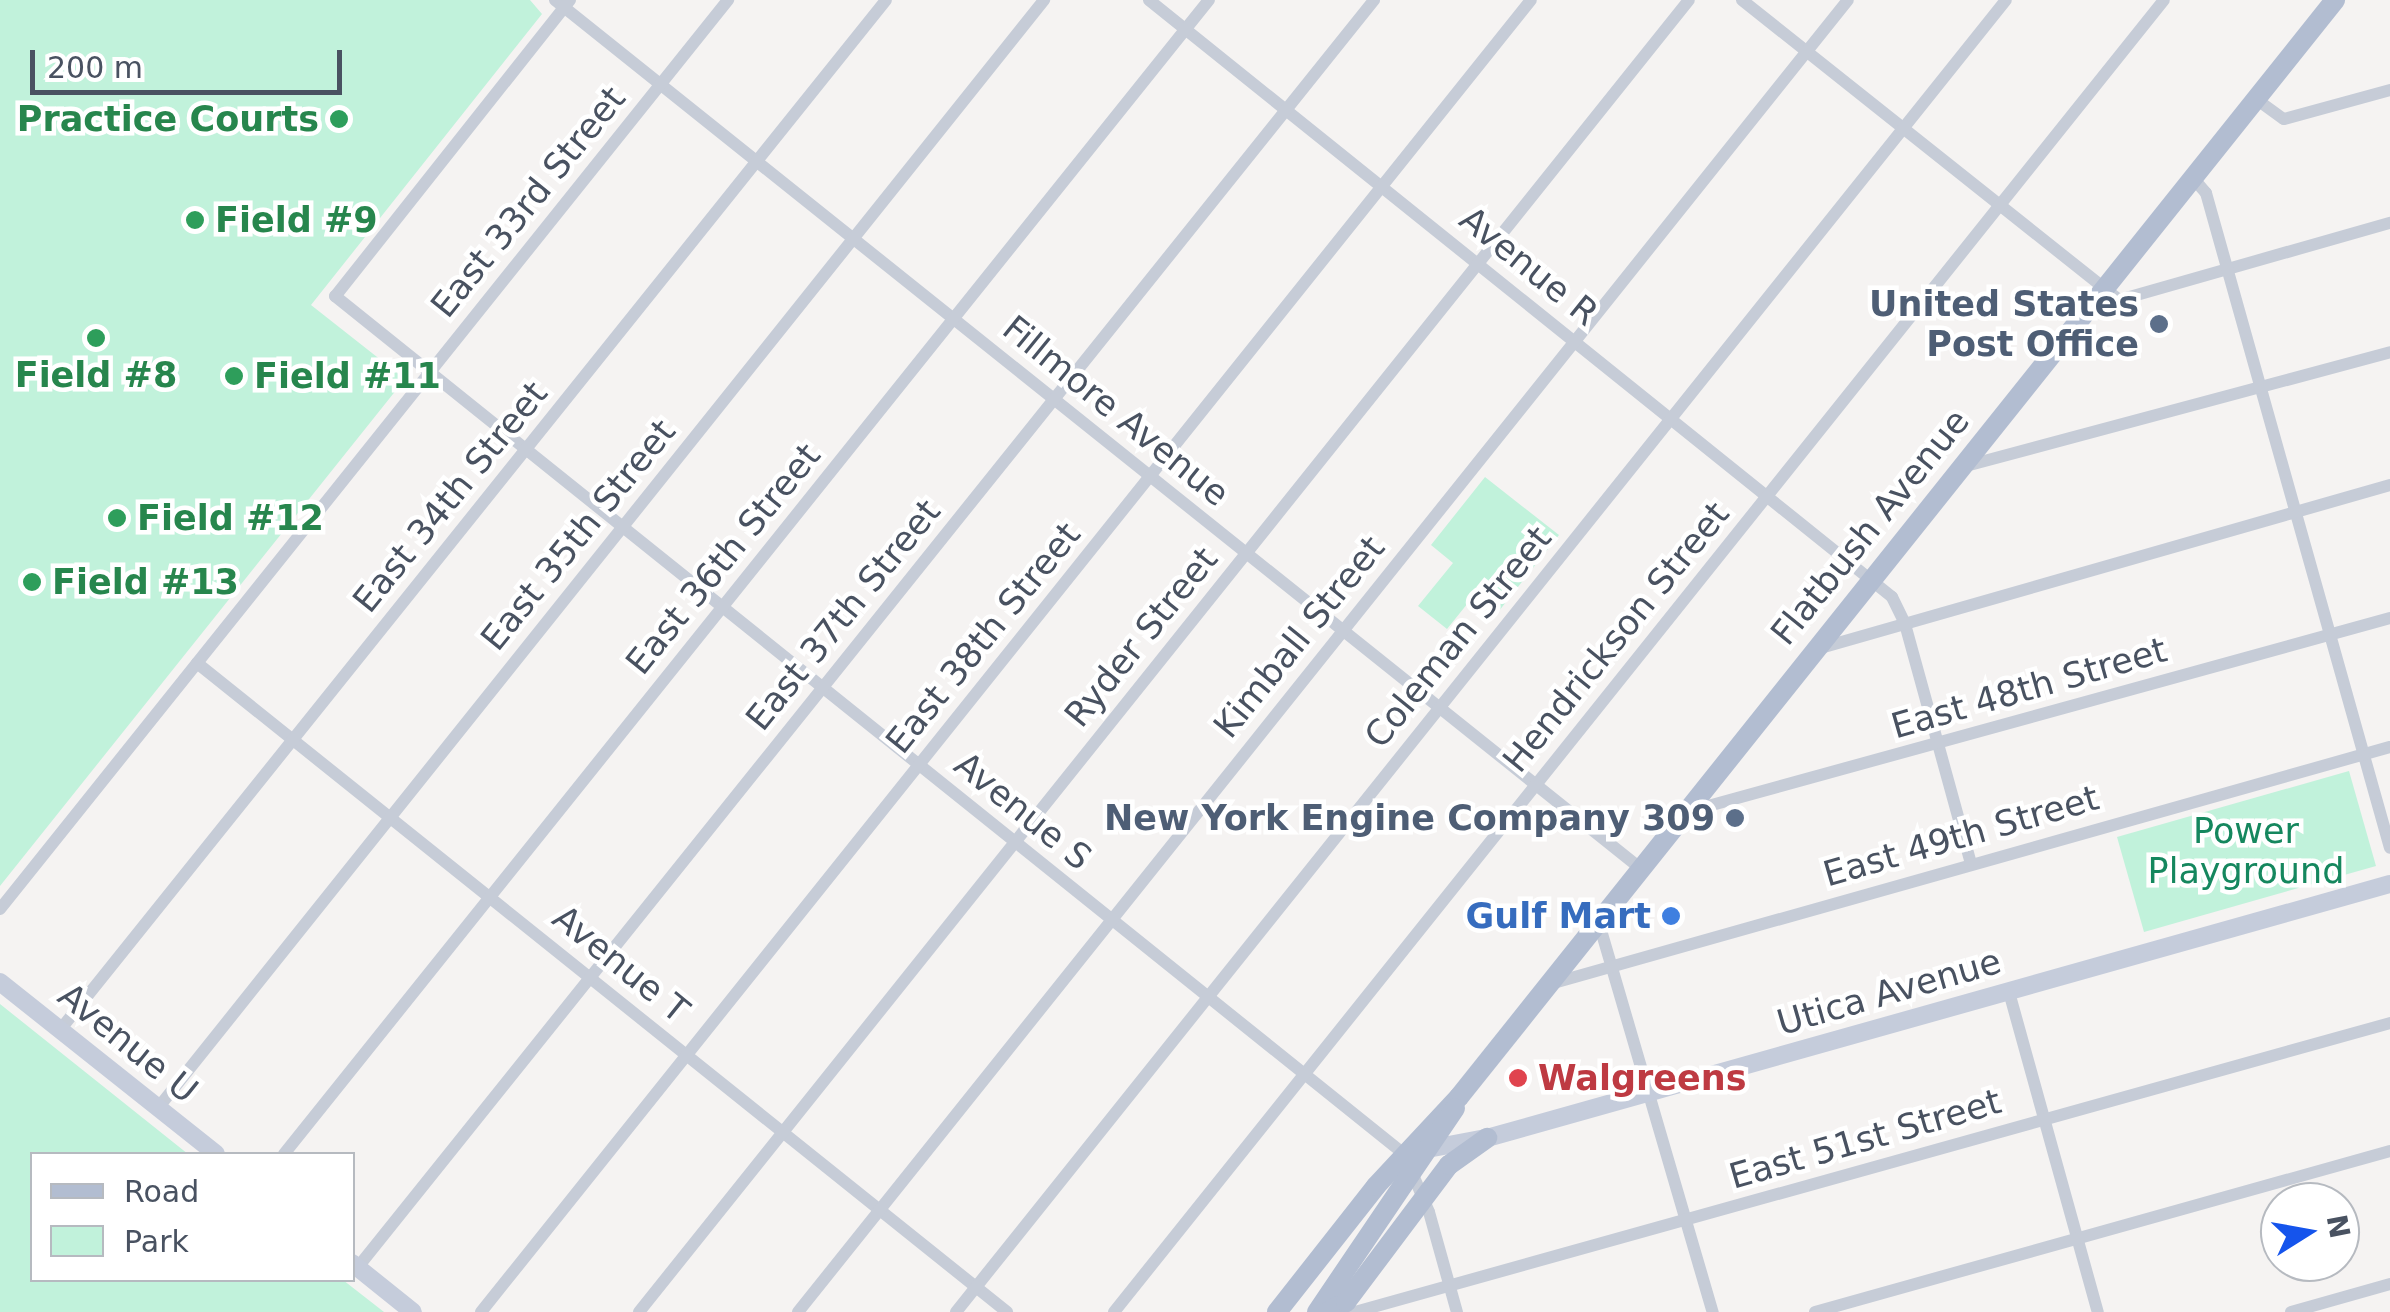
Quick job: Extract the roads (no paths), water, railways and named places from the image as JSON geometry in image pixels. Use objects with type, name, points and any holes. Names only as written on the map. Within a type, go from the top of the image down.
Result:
[{"type":"main road","name":"Flatbush Avenue","points":[[1277,1312],[1404,1154],[1458,1096],[2335,0]]},
{"type":"main road","name":"Utica Avenue","points":[[1404,1154],[1487,1138],[2390,884]]},
{"type":"main road","name":"Avenue U","points":[[0,982],[213,1152]]},
{"type":"main road","name":"Flatbush Avenue","points":[[1317,1312],[1434,1147],[1458,1096]]},
{"type":"main road","points":[[1328,1312],[1346,1302],[1449,1166],[1487,1138]]},
{"type":"main road","points":[[355,1266],[413,1312]]},
{"type":"street","name":"East 33rd Street","points":[[0,909],[728,0]]},
{"type":"street","name":"East 34th Street","points":[[60,1030],[886,0]]},
{"type":"street","name":"East 35th Street","points":[[158,1108],[1044,0]]},
{"type":"street","name":"Avenue R","points":[[1149,0],[1871,580],[1892,598],[1905,624]]},
{"type":"street","name":"East 36th Street","points":[[286,1152],[1209,0]]},
{"type":"street","name":"East 37th Street","points":[[355,1266],[591,978],[1374,0]]},
{"type":"street","name":"East 38th Street","points":[[480,1312],[1531,0]]},
{"type":"street","name":"Ryder Street","points":[[640,1312],[1689,0]]},
{"type":"street","points":[[1742,0],[2119,300],[2390,223]]},
{"type":"street","name":"Kimball Street","points":[[798,1312],[1848,0]]},
{"type":"street","name":"Coleman Street","points":[[956,1312],[2006,0]]},
{"type":"street","name":"Hendrickson Street","points":[[1114,1312],[2164,0]]},
{"type":"street","name":"Fillmore Avenue","points":[[563,2],[660,85],[1640,868]]},
{"type":"street","name":"Avenue S","points":[[563,2],[335,296],[1404,1154],[1423,1198],[1457,1312]]},
{"type":"street","points":[[2256,99],[2284,119],[2390,90]]},
{"type":"street","points":[[2193,178],[2206,194],[2390,848]]},
{"type":"street","points":[[1960,468],[2390,352]]},
{"type":"street","points":[[1814,649],[2390,485]]},
{"type":"street","name":"East 48th Street","points":[[1682,813],[2390,618]]},
{"type":"street","points":[[1905,624],[1971,864]]},
{"type":"street","name":"Avenue T","points":[[198,663],[1007,1312]]},
{"type":"street","name":"East 49th Street","points":[[1548,984],[2390,747]]},
{"type":"street","points":[[1598,920],[1616,965],[1713,1312]]},
{"type":"street","points":[[2009,992],[2098,1312]]},
{"type":"street","name":"East 51st Street","points":[[1356,1312],[2390,1023]]},
{"type":"street","points":[[1816,1312],[2390,1151]]},
{"type":"street","points":[[2291,1312],[2390,1284]]},
{"type":"place","name":"Practice Courts","points":[[339,119]]},
{"type":"place","name":"Field #9","points":[[195,220]]},
{"type":"place","name":"United States Post Office","points":[[2159,324]]},
{"type":"place","name":"Field #8","points":[[96,338]]},
{"type":"place","name":"Field #11","points":[[234,376]]},
{"type":"place","name":"Field #12","points":[[117,518]]},
{"type":"place","name":"Field #13","points":[[32,582]]},
{"type":"place","name":"New York Engine Company 309","points":[[1735,818]]},
{"type":"place","name":"Gulf Mart","points":[[1671,916]]},
{"type":"place","name":"Walgreens","points":[[1518,1078]]},
{"type":"park label","name":"Power Playground","points":[[2246,851]]}]
